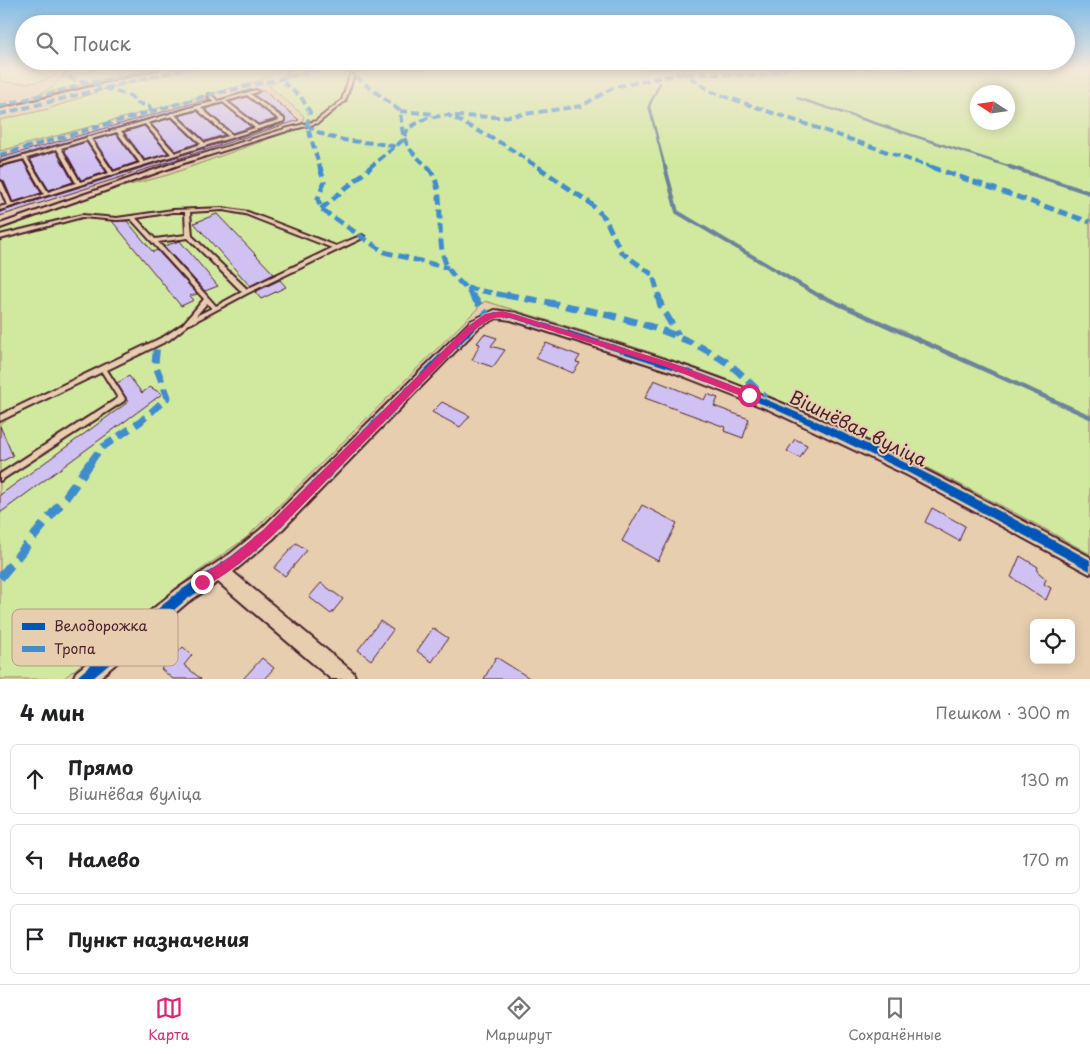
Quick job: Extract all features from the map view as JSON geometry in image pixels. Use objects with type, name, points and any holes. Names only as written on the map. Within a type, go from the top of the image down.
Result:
[{"type":"street","name":"Вішнёвая вуліца","points":[[218,571],[236,560],[267,534],[469,330],[488,316],[503,314],[678,368],[758,399],[986,508],[1090,566]]},
{"type":"street","points":[[166,609],[218,571],[346,679]]},
{"type":"street","points":[[83,679],[99,666]]},
{"type":"lane","points":[[0,164],[221,101]]},
{"type":"lane","points":[[224,101],[258,128]]},
{"type":"lane","points":[[0,209],[283,120],[257,101]]},
{"type":"lane","points":[[0,226],[182,162],[317,122],[343,101]]},
{"type":"lane","points":[[197,107],[231,136]]},
{"type":"lane","points":[[172,114],[204,145]]},
{"type":"lane","points":[[145,122],[174,154]]},
{"type":"lane","points":[[118,130],[143,164]]},
{"type":"lane","points":[[88,138],[112,174]]},
{"type":"lane","points":[[58,147],[79,184]]},
{"type":"lane","points":[[24,157],[47,194]]},
{"type":"lane","points":[[0,182],[10,206]]},
{"type":"lane","points":[[0,237],[82,216],[133,218],[187,211],[223,209],[246,213],[336,248]]},
{"type":"lane","points":[[187,211],[189,236],[246,292]]},
{"type":"lane","points":[[133,218],[215,308]]},
{"type":"lane","points":[[154,241],[189,236]]},
{"type":"lane","points":[[0,418],[167,338],[185,324],[215,308],[362,237]]},
{"type":"lane","points":[[185,324],[206,300]]},
{"type":"lane","points":[[0,478],[122,399],[103,369]]},
{"type":"shaded area","points":[[203,101],[271,101],[299,120],[0,216],[0,158]]},
{"type":"green space","points":[[72,101],[186,101],[0,151],[0,120],[48,109]]},
{"type":"green space","points":[[286,101],[970,101],[970,130],[1015,130],[1015,101],[1090,101],[1090,554],[1008,509],[882,446],[754,390],[654,353],[485,301],[246,538],[192,576],[151,609],[12,609],[12,666],[79,666],[63,679],[0,679],[0,230],[111,190],[168,175],[296,129],[302,124],[304,116]]},
{"type":"building","points":[[202,101],[210,101],[0,161],[0,158]]},
{"type":"building","points":[[252,101],[276,119],[258,124],[230,102]]},
{"type":"building","points":[[262,101],[276,101],[299,120],[0,216],[0,212],[285,123],[285,117]]},
{"type":"building","points":[[223,104],[251,127],[232,133],[205,109]]},
{"type":"building","points":[[197,111],[224,135],[205,141],[179,116]]},
{"type":"building","points":[[171,118],[198,143],[176,151],[151,124]]},
{"type":"building","points":[[144,126],[168,153],[145,160],[124,132]]},
{"type":"building","points":[[116,134],[137,162],[114,170],[94,140]]},
{"type":"building","points":[[86,142],[106,172],[81,180],[64,149]]},
{"type":"building","points":[[56,151],[73,182],[49,190],[30,159]]},
{"type":"building","points":[[23,161],[41,193],[13,202],[4,181],[0,179],[0,167]]},
{"type":"building","points":[[217,214],[274,274],[250,286],[194,223]]},
{"type":"building","points":[[112,221],[127,221],[153,252],[157,250],[197,294],[190,296],[194,300],[181,306]]},
{"type":"building","points":[[180,241],[218,286],[205,291],[164,246]]},
{"type":"building","points":[[280,280],[286,287],[261,299],[255,292]]},
{"type":"building","points":[[484,334],[497,338],[491,346],[505,350],[493,367],[472,360],[480,344],[477,343]]},
{"type":"building","points":[[546,343],[580,356],[576,362],[580,363],[573,373],[535,358]]},
{"type":"building","points":[[129,376],[142,393],[150,387],[162,394],[0,513],[0,495],[128,402],[117,383]]},
{"type":"building","points":[[654,380],[704,400],[707,394],[718,398],[714,406],[749,419],[743,438],[724,431],[725,427],[645,398]]},
{"type":"building","points":[[442,402],[470,416],[460,427],[432,412]]},
{"type":"building","points":[[0,426],[13,456],[0,462]]},
{"type":"building","points":[[795,439],[807,445],[800,458],[787,451]]},
{"type":"building","points":[[642,505],[677,523],[658,561],[622,541]]},
{"type":"building","points":[[932,508],[965,526],[959,541],[925,522]]},
{"type":"building","points":[[296,543],[307,550],[285,576],[274,568]]},
{"type":"building","points":[[1020,556],[1038,567],[1037,571],[1046,579],[1044,584],[1051,588],[1046,600],[1011,577]]},
{"type":"building","points":[[321,583],[343,599],[331,614],[309,597]]},
{"type":"building","points":[[380,621],[393,630],[371,660],[358,650]]},
{"type":"building","points":[[433,628],[448,638],[432,662],[417,651]]},
{"type":"building","points":[[183,647],[192,655],[184,665],[201,679],[173,679],[161,669],[164,666],[178,666],[178,652]]},
{"type":"building","points":[[496,657],[531,679],[484,679]]},
{"type":"building","points":[[262,658],[274,668],[264,679],[243,679]]},
{"type":"waterway","points":[[652,101],[649,106],[665,168]]},
{"type":"waterway","points":[[805,101],[1014,168]]},
{"type":"waterway","points":[[665,167],[677,212],[821,297]]},
{"type":"waterway","points":[[1010,167],[1090,193]]},
{"type":"waterway","points":[[819,295],[1090,417]]},
{"type":"railway","points":[[0,108],[30,101]]},
{"type":"marked path","points":[[0,106],[21,101]]},
{"type":"marked path","points":[[0,114],[54,101]]},
{"type":"marked path","points":[[135,101],[149,106],[152,111]]},
{"type":"marked path","points":[[0,155],[189,101]]},
{"type":"marked path","points":[[303,101],[310,112],[307,125],[324,182],[318,199],[321,209],[384,252],[448,268]]},
{"type":"marked path","points":[[387,101],[400,111],[403,140],[414,155],[430,169],[437,185],[441,244],[448,268],[467,288],[488,316]]},
{"type":"marked path","points":[[455,116],[503,117],[581,106],[590,101]]},
{"type":"marked path","points":[[737,101],[1090,222]]},
{"type":"marked path","points":[[400,111],[435,114]]},
{"type":"marked path","points":[[321,209],[403,140],[408,128],[427,118],[448,115],[505,145],[590,203],[605,218],[621,252],[653,275],[661,306],[678,335]]},
{"type":"marked path","points":[[307,125],[324,136],[335,139],[357,143],[390,145],[399,148]]},
{"type":"marked path","points":[[467,288],[591,311],[678,335],[725,361],[766,398]]},
{"type":"marked path","points":[[0,578],[66,497],[100,449],[140,422],[168,397],[155,364],[157,343]]},
{"type":"cycle path","points":[[166,609],[182,596],[236,560],[267,534],[475,324],[495,314],[512,316],[647,358],[775,406],[867,448],[1090,566]]},
{"type":"cycle path","points":[[83,679],[99,666]]},
{"type":"route","points":[[202,582],[236,560],[267,534],[469,330],[480,320],[488,316],[503,314],[512,316],[669,365],[749,395]]}]
